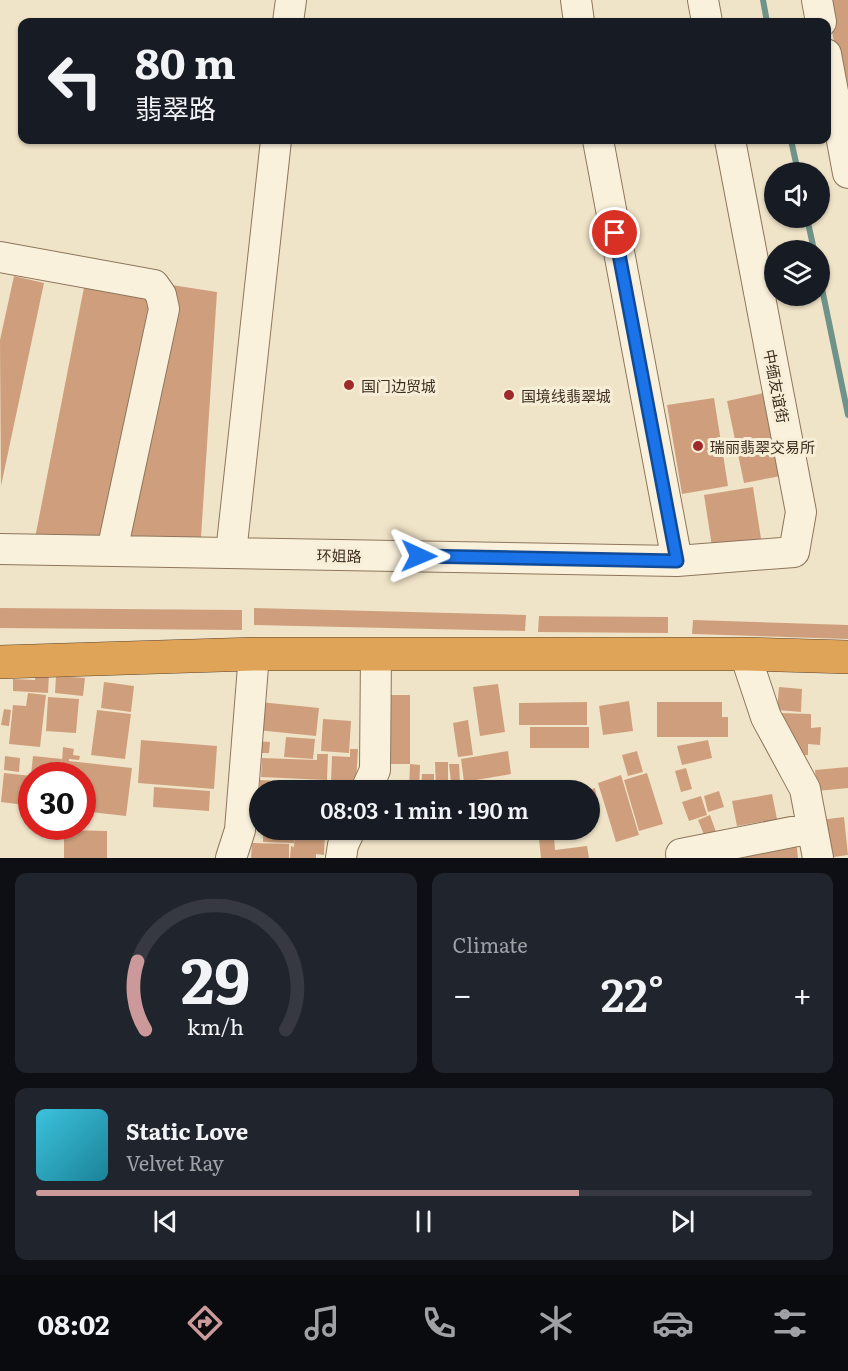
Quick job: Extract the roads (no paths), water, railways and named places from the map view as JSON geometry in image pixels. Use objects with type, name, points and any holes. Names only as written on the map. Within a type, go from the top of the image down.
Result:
[{"type":"highway","points":[[0,662],[254,654],[745,654],[848,657]]},
{"type":"street","points":[[289,18],[291,0]]},
{"type":"street","points":[[576,0],[578,18]]},
{"type":"street","points":[[703,0],[707,18]]},
{"type":"street","points":[[817,0],[820,18]]},
{"type":"street","points":[[831,69],[842,103],[848,173]]},
{"type":"street","points":[[231,553],[276,144]]},
{"type":"street","points":[[599,144],[677,561]]},
{"type":"street","name":"中缅友谊街","points":[[677,561],[794,552],[801,512],[731,144]]},
{"type":"street","points":[[0,257],[154,285],[161,295],[164,309],[112,551]]},
{"type":"street","name":"环姐路","points":[[0,549],[677,561]]},
{"type":"street","points":[[231,858],[240,830],[254,654]]},
{"type":"street","points":[[370,780],[375,770],[376,654]]},
{"type":"street","points":[[745,654],[766,717],[806,789],[818,858]]},
{"type":"street","points":[[681,854],[812,828]]},
{"type":"street","points":[[341,858],[345,840]]},
{"type":"waterway","points":[[763,0],[766,18]]},
{"type":"waterway","points":[[792,144],[796,162]]},
{"type":"waterway","points":[[809,228],[812,240]]},
{"type":"waterway","points":[[826,306],[848,415]]},
{"type":"place","name":"国门边贸城","points":[[349,385]]},
{"type":"place","name":"国境线翡翠城","points":[[509,395]]},
{"type":"place","name":"瑞丽翡翠交易所","points":[[698,446]]}]
